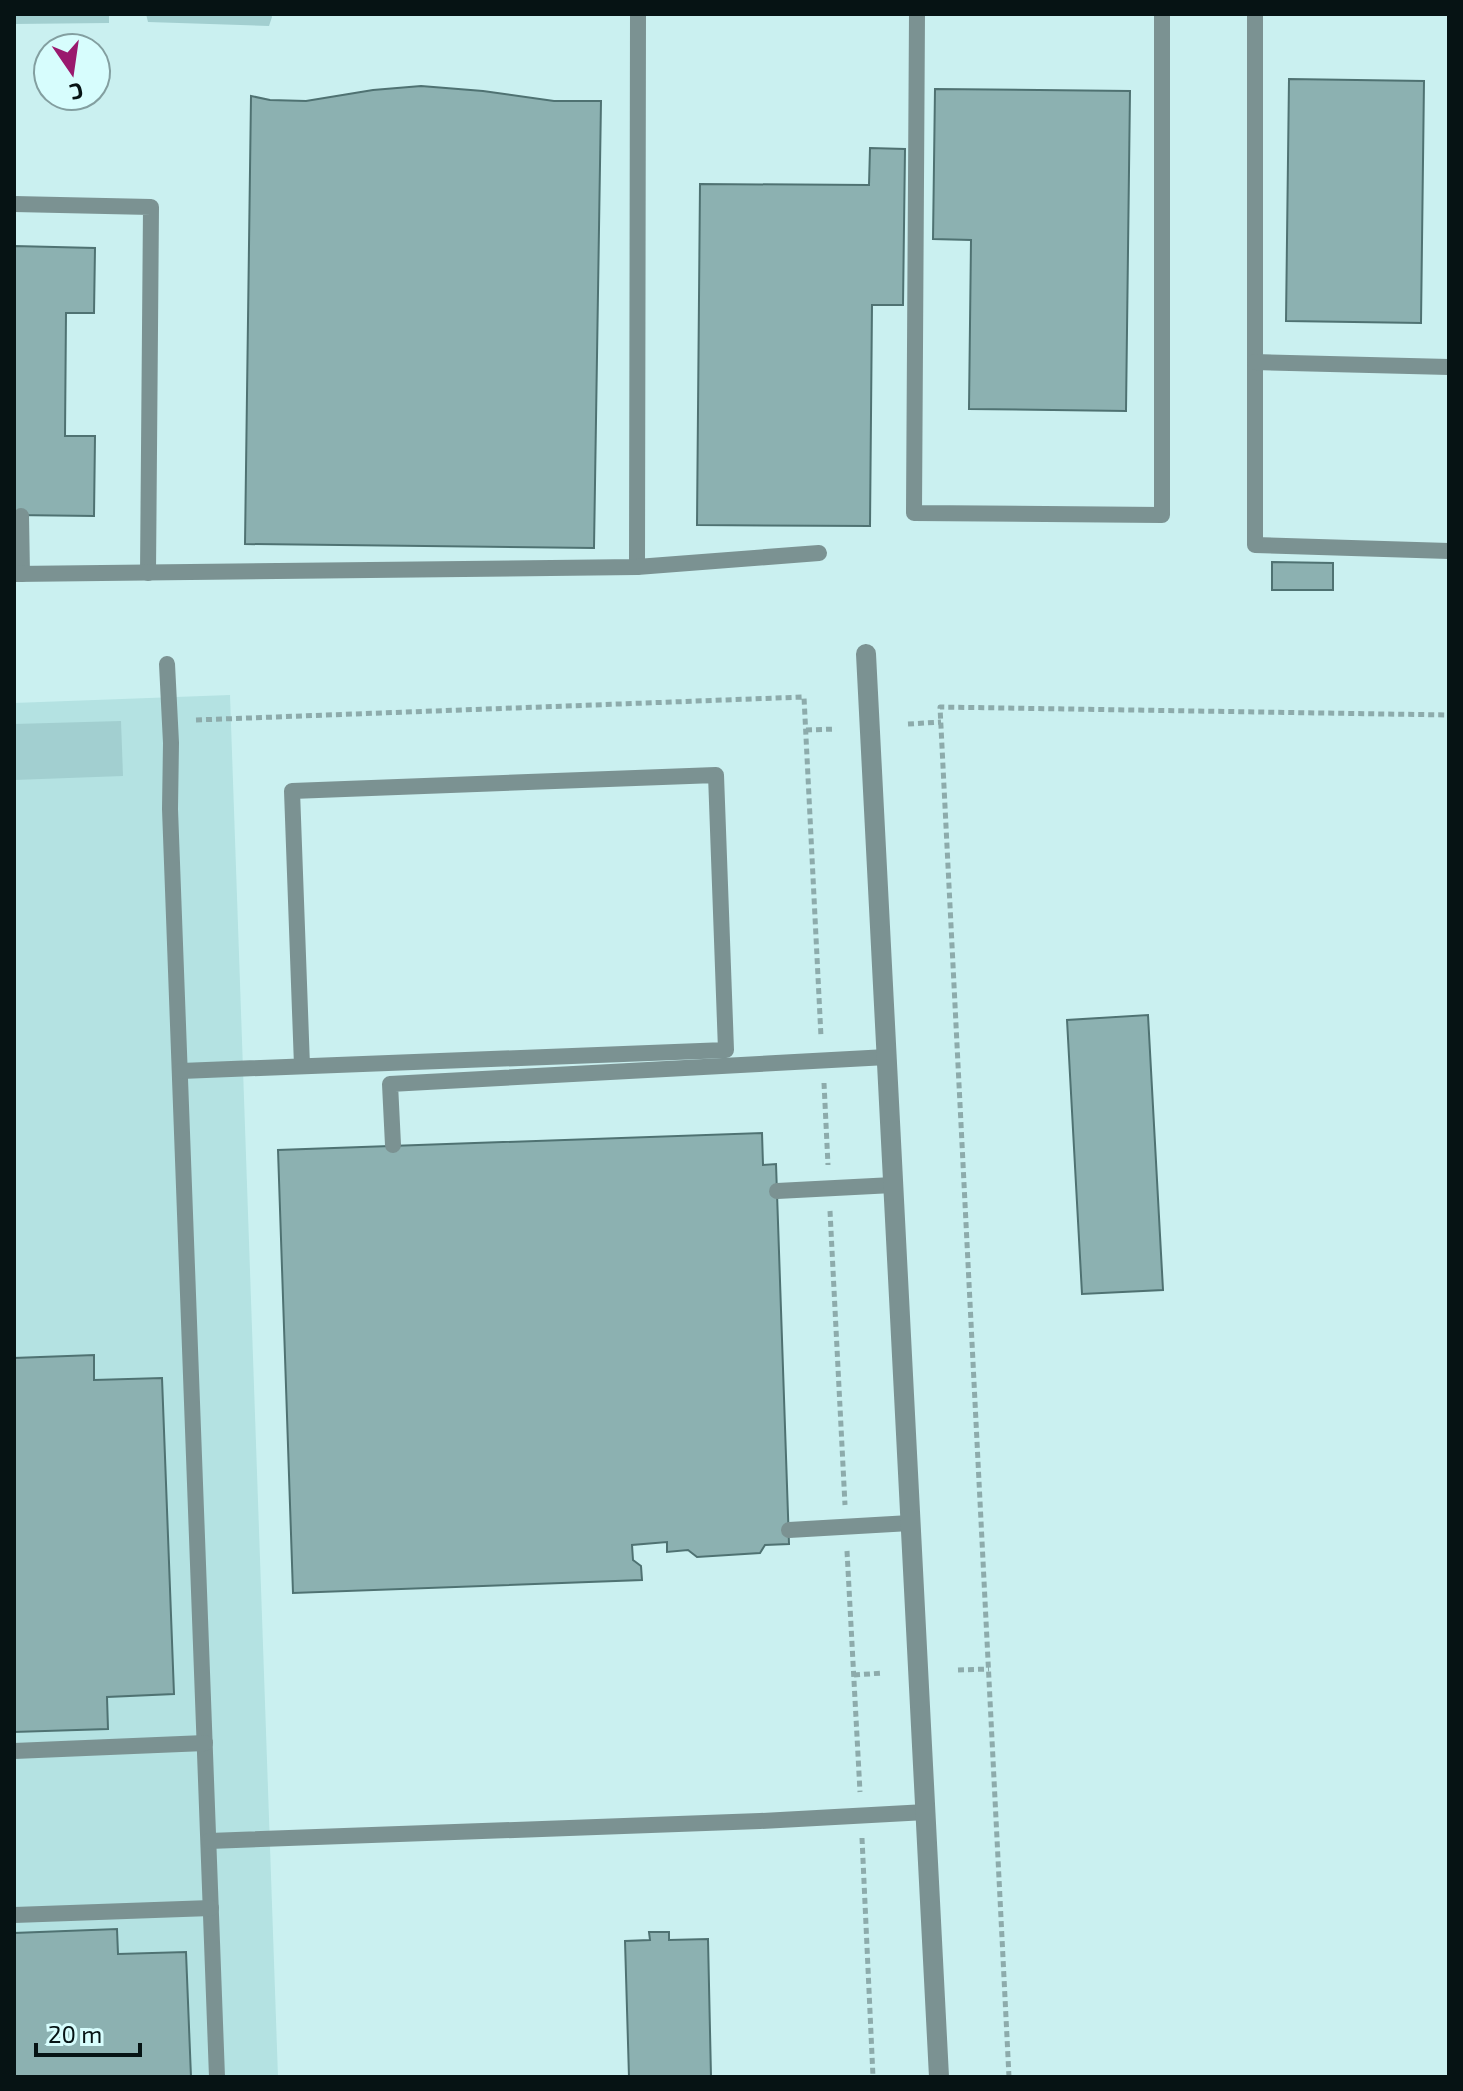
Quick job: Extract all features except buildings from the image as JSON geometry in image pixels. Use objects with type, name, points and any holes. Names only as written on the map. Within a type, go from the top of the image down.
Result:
[{"type":"street","points":[[866,654],[939,2077]]},
{"type":"lane","points":[[637,567],[638,14]]},
{"type":"lane","points":[[917,14],[914,513],[1162,515],[1162,14]]},
{"type":"lane","points":[[1255,14],[1255,545],[1449,551]]},
{"type":"lane","points":[[14,204],[151,207],[148,573]]},
{"type":"lane","points":[[1255,362],[1449,367]]},
{"type":"lane","points":[[21,516],[18,574],[637,567],[819,553]]},
{"type":"lane","points":[[167,664],[217,2077]]},
{"type":"lane","points":[[181,1071],[726,1050],[716,775],[292,791],[302,1066]]},
{"type":"lane","points":[[393,1145],[390,1084],[887,1057]]},
{"type":"lane","points":[[777,1191],[893,1185]]},
{"type":"lane","points":[[789,1530],[910,1523]]},
{"type":"lane","points":[[14,1751],[205,1743]]},
{"type":"lane","points":[[209,1841],[926,1812]]},
{"type":"lane","points":[[14,1915],[211,1908]]},
{"type":"path","points":[[170,721],[804,697],[873,2077]]},
{"type":"path","points":[[1009,2077],[940,707],[1449,715]]},
{"type":"path","points":[[908,724],[941,722]]},
{"type":"path","points":[[806,730],[836,729]]},
{"type":"path","points":[[958,1670],[989,1669]]},
{"type":"path","points":[[854,1675],[883,1673]]},
{"type":"shaded area","points":[[14,14],[109,14],[109,23],[14,24]]},
{"type":"shaded area","points":[[146,14],[271,14],[272,17],[269,26],[148,22]]},
{"type":"shaded area","points":[[230,695],[278,2077],[14,2077],[14,703]]},
{"type":"shaded area","points":[[121,721],[123,776],[14,780],[14,724]]}]
